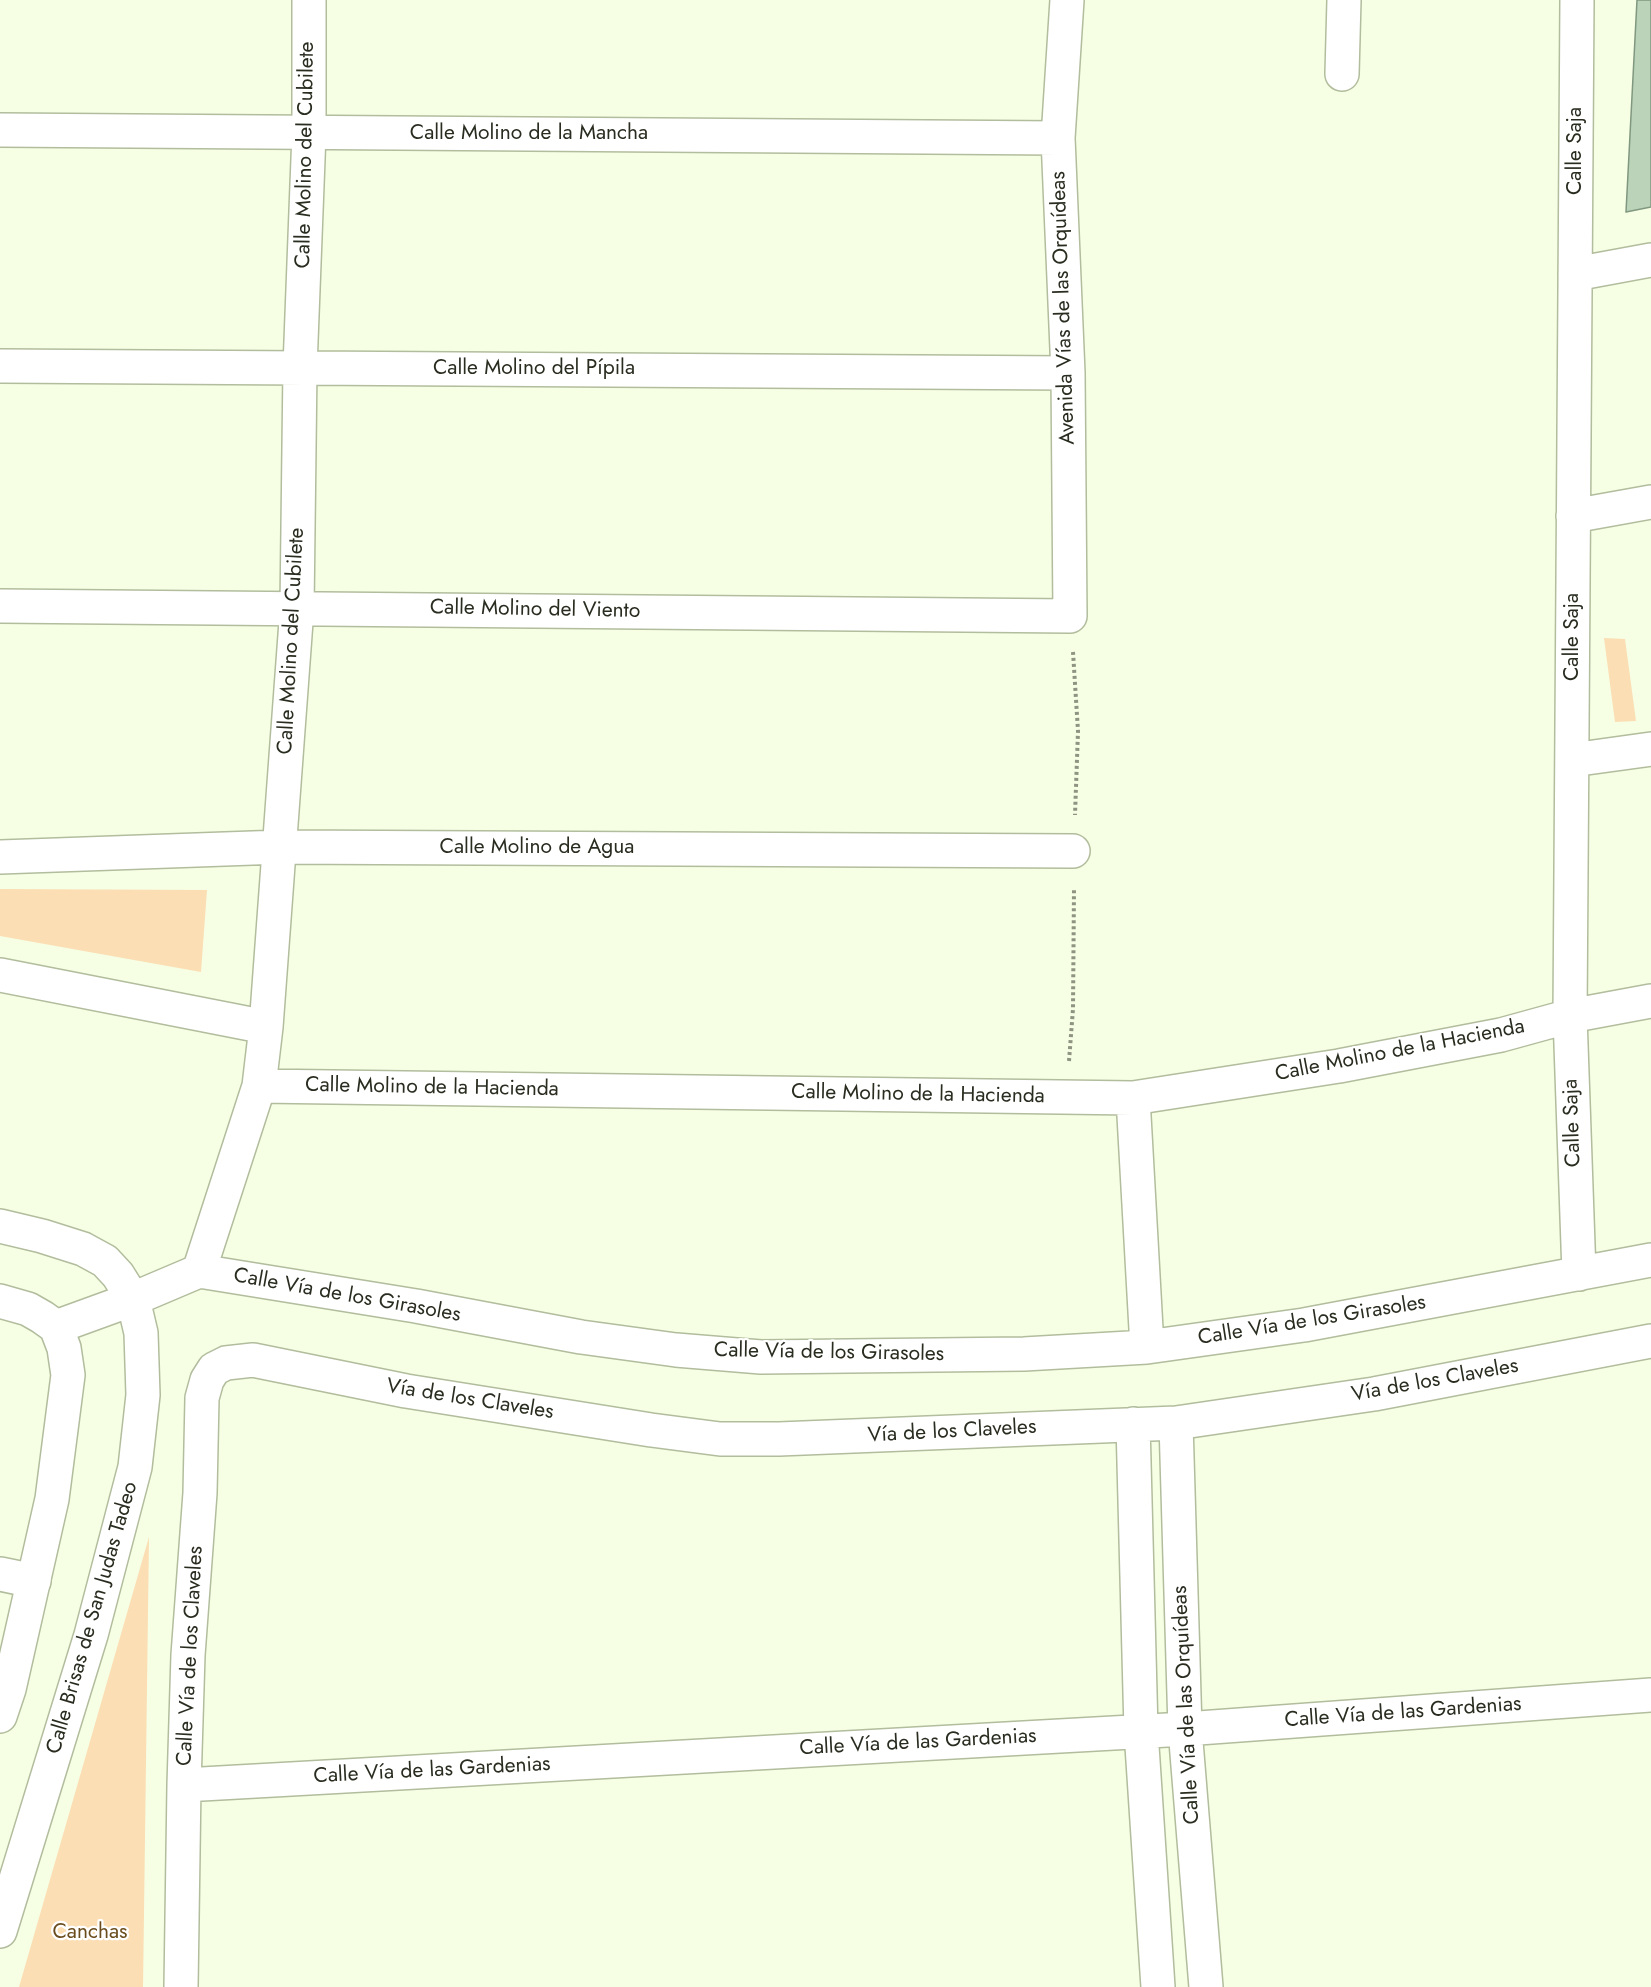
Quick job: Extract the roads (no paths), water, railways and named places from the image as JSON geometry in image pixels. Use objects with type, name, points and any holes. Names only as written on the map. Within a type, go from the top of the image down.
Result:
[{"type":"street","name":"Calle Molino del Cubilete","points":[[199,1271],[259,1086],[266,1027],[297,608],[300,367],[309,133],[309,0]]},
{"type":"street","name":"Avenida Vías de las Orquídeas","points":[[1067,0],[1058,138],[1068,374],[1070,616]]},
{"type":"street","points":[[1342,74],[1344,0]]},
{"type":"street","name":"Calle Saja","points":[[1577,0],[1570,1016],[1579,1274]]},
{"type":"street","name":"Calle Molino de la Mancha","points":[[0,130],[1058,138]]},
{"type":"street","points":[[1575,274],[1651,260]]},
{"type":"street","name":"Calle Molino del Pípila","points":[[0,366],[1068,374]]},
{"type":"street","points":[[1574,516],[1651,502]]},
{"type":"street","name":"Calle Molino del Viento","points":[[0,606],[1070,616]]},
{"type":"street","points":[[1572,760],[1651,749]]},
{"type":"street","name":"Calle Molino de Agua","points":[[0,856],[281,847],[1073,851]]},
{"type":"street","points":[[0,975],[266,1027]]},
{"type":"street","name":"Calle Molino de la Hacienda","points":[[259,1086],[1132,1098],[1339,1066],[1501,1035],[1570,1016],[1651,1001]]},
{"type":"street","points":[[1132,1098],[1147,1347]]},
{"type":"street","points":[[0,1226],[42,1236],[90,1253],[105,1262],[118,1275],[133,1299]]},
{"type":"street","name":"Calle Vía de los Girasoles","points":[[199,1271],[416,1306],[581,1337],[676,1350],[761,1357],[1024,1354],[1147,1347],[1304,1325],[1651,1260]]},
{"type":"street","points":[[56,1327],[133,1299],[199,1271]]},
{"type":"street","name":"Calle Brisas de San Judas Tadeo","points":[[0,1931],[92,1635],[135,1467],[143,1395],[143,1362],[141,1333],[133,1299]]},
{"type":"street","points":[[0,1301],[28,1309],[56,1327],[64,1348],[68,1376],[52,1499],[9,1689],[0,1716]]},
{"type":"street","name":"Vía de los Claveles","points":[[254,1360],[406,1391],[651,1430],[720,1439],[778,1439],[1176,1423],[1374,1394],[1651,1341]]},
{"type":"street","name":"Calle Vía de los Claveles","points":[[181,1987],[188,1655],[200,1494],[202,1398],[207,1380],[214,1369],[226,1363],[254,1360]]},
{"type":"street","name":"Calle Vía de las Orquídeas","points":[[1176,1423],[1185,1729],[1206,1987]]},
{"type":"street","name":"Calle Vía de las Orquídeas","points":[[1133,1424],[1141,1731],[1158,1987]]},
{"type":"street","points":[[0,1574],[34,1581]]},
{"type":"street","name":"Calle Vía de las Gardenias","points":[[184,1785],[1185,1729],[1651,1695]]},
{"type":"park label","name":"Canchas","points":[[90,1933]]}]
